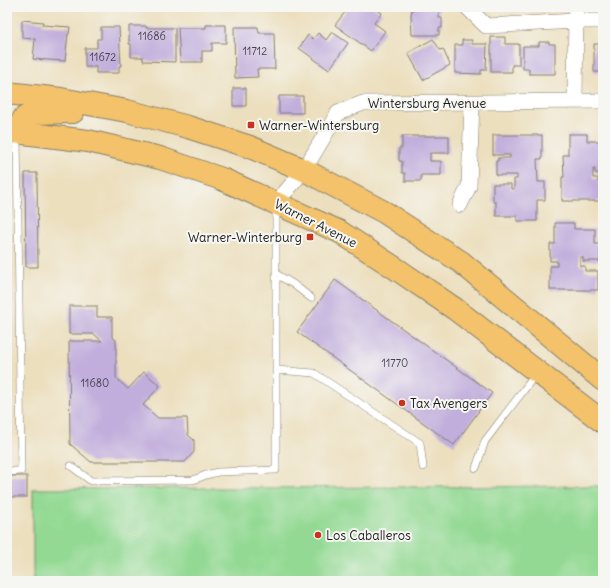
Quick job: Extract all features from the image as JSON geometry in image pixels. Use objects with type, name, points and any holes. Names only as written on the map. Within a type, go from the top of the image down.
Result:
[{"type":"main road","points":[[7,93],[62,99],[127,111],[250,147],[304,170],[384,212],[461,262],[603,380]]},
{"type":"main road","points":[[12,131],[24,118],[32,113],[127,111]]},
{"type":"main road","name":"Warner Avenue","points":[[12,131],[88,141],[160,158],[222,179],[340,232],[455,309],[603,422]]},
{"type":"street","points":[[467,7],[486,26],[576,14],[603,21]]},
{"type":"street","points":[[575,101],[576,14]]},
{"type":"street","name":"Wintersburg Avenue","points":[[276,203],[304,170],[338,113],[363,103],[603,101]]},
{"type":"street","points":[[460,205],[469,186],[472,103]]},
{"type":"lane","points":[[7,472],[21,471],[12,131]]},
{"type":"lane","points":[[71,466],[91,481],[193,480],[218,472],[276,470],[276,203]]},
{"type":"lane","points":[[276,274],[293,284],[311,298]]},
{"type":"lane","points":[[276,370],[314,373],[420,443],[423,467]]},
{"type":"lane","points":[[476,468],[485,441],[537,372]]},
{"type":"green space","name":"Los Caballeros","points":[[603,486],[603,581],[33,581],[33,489]]},
{"type":"building","points":[[349,7],[356,9],[357,7],[373,7],[382,13],[374,23],[385,31],[371,51],[335,25]]},
{"type":"building","points":[[415,7],[439,7],[439,18],[442,18],[442,28],[439,28],[439,35],[412,35],[411,15],[412,9],[415,9]]},
{"type":"building","points":[[22,20],[43,22],[42,25],[70,27],[65,61],[33,59],[35,39],[22,38]]},
{"type":"building","points":[[206,25],[226,25],[226,43],[212,43],[212,51],[202,51],[202,62],[180,62],[178,28],[206,28]]},
{"type":"building","points":[[129,26],[146,26],[146,28],[175,28],[175,62],[143,61],[143,57],[131,57]]},
{"type":"building","points":[[101,27],[119,27],[121,66],[119,66],[119,73],[96,73],[96,67],[85,67],[85,48],[97,48],[97,39],[101,39]]},
{"type":"building","points":[[234,27],[258,27],[259,33],[274,33],[275,69],[257,69],[258,77],[235,78]]},
{"type":"building","points":[[332,32],[348,43],[329,70],[299,48],[308,35],[313,39],[318,33],[326,40]]},
{"type":"building","points":[[491,37],[505,37],[505,44],[519,44],[519,65],[512,65],[512,72],[491,72]]},
{"type":"building","points":[[433,39],[440,50],[443,49],[450,65],[423,80],[408,53]]},
{"type":"building","points":[[601,39],[603,39],[603,73],[594,72],[594,44],[601,44]]},
{"type":"building","points":[[462,40],[472,40],[472,44],[487,44],[486,70],[481,70],[481,74],[455,73],[455,45],[462,45]]},
{"type":"building","points":[[539,42],[549,42],[549,44],[555,44],[555,74],[529,74],[529,69],[523,69],[523,46],[539,46]]},
{"type":"building","points":[[233,88],[246,88],[246,106],[233,106]]},
{"type":"building","points":[[279,96],[303,96],[303,113],[279,113]]},
{"type":"building","points":[[568,134],[587,134],[587,141],[603,141],[603,173],[595,173],[595,169],[593,169],[593,178],[598,178],[598,182],[603,182],[603,201],[562,201],[562,177],[564,177],[563,155],[568,155]]},
{"type":"building","points":[[493,135],[542,135],[542,159],[537,159],[538,182],[545,182],[545,200],[537,200],[537,221],[517,221],[517,216],[496,216],[496,202],[493,202],[493,184],[511,184],[511,189],[514,189],[514,179],[517,179],[517,175],[496,175],[496,161],[498,161],[498,158],[510,158],[510,155],[493,155]]},
{"type":"building","points":[[402,136],[449,136],[449,153],[430,153],[430,161],[441,161],[441,175],[421,175],[421,181],[405,181],[405,173],[402,173],[402,161],[399,161],[399,148],[402,148]]},
{"type":"building","points":[[25,173],[37,173],[38,267],[26,267]]},
{"type":"building","points":[[555,223],[574,223],[574,229],[595,229],[595,244],[600,244],[600,261],[583,261],[583,257],[580,257],[580,266],[585,266],[585,271],[598,271],[598,290],[550,290],[550,266],[557,266],[557,261],[550,261],[550,244],[555,244]]},
{"type":"building","points":[[335,280],[492,393],[454,445],[297,332]]},
{"type":"building","points":[[69,306],[97,306],[97,317],[112,317],[112,337],[116,340],[116,378],[128,389],[144,372],[160,386],[143,405],[158,418],[187,418],[188,435],[194,440],[194,452],[185,462],[91,462],[70,444],[69,341],[102,341],[94,334],[69,334]]},
{"type":"building","points":[[7,476],[27,476],[27,497],[7,497]]},
{"type":"place","name":"Warner-Wintersburg","points":[[251,125]]},
{"type":"place","name":"Warner-Winterburg","points":[[310,237]]},
{"type":"place","name":"Tax Avengers","points":[[402,403]]},
{"type":"place","name":"Los Caballeros","points":[[318,535]]}]
